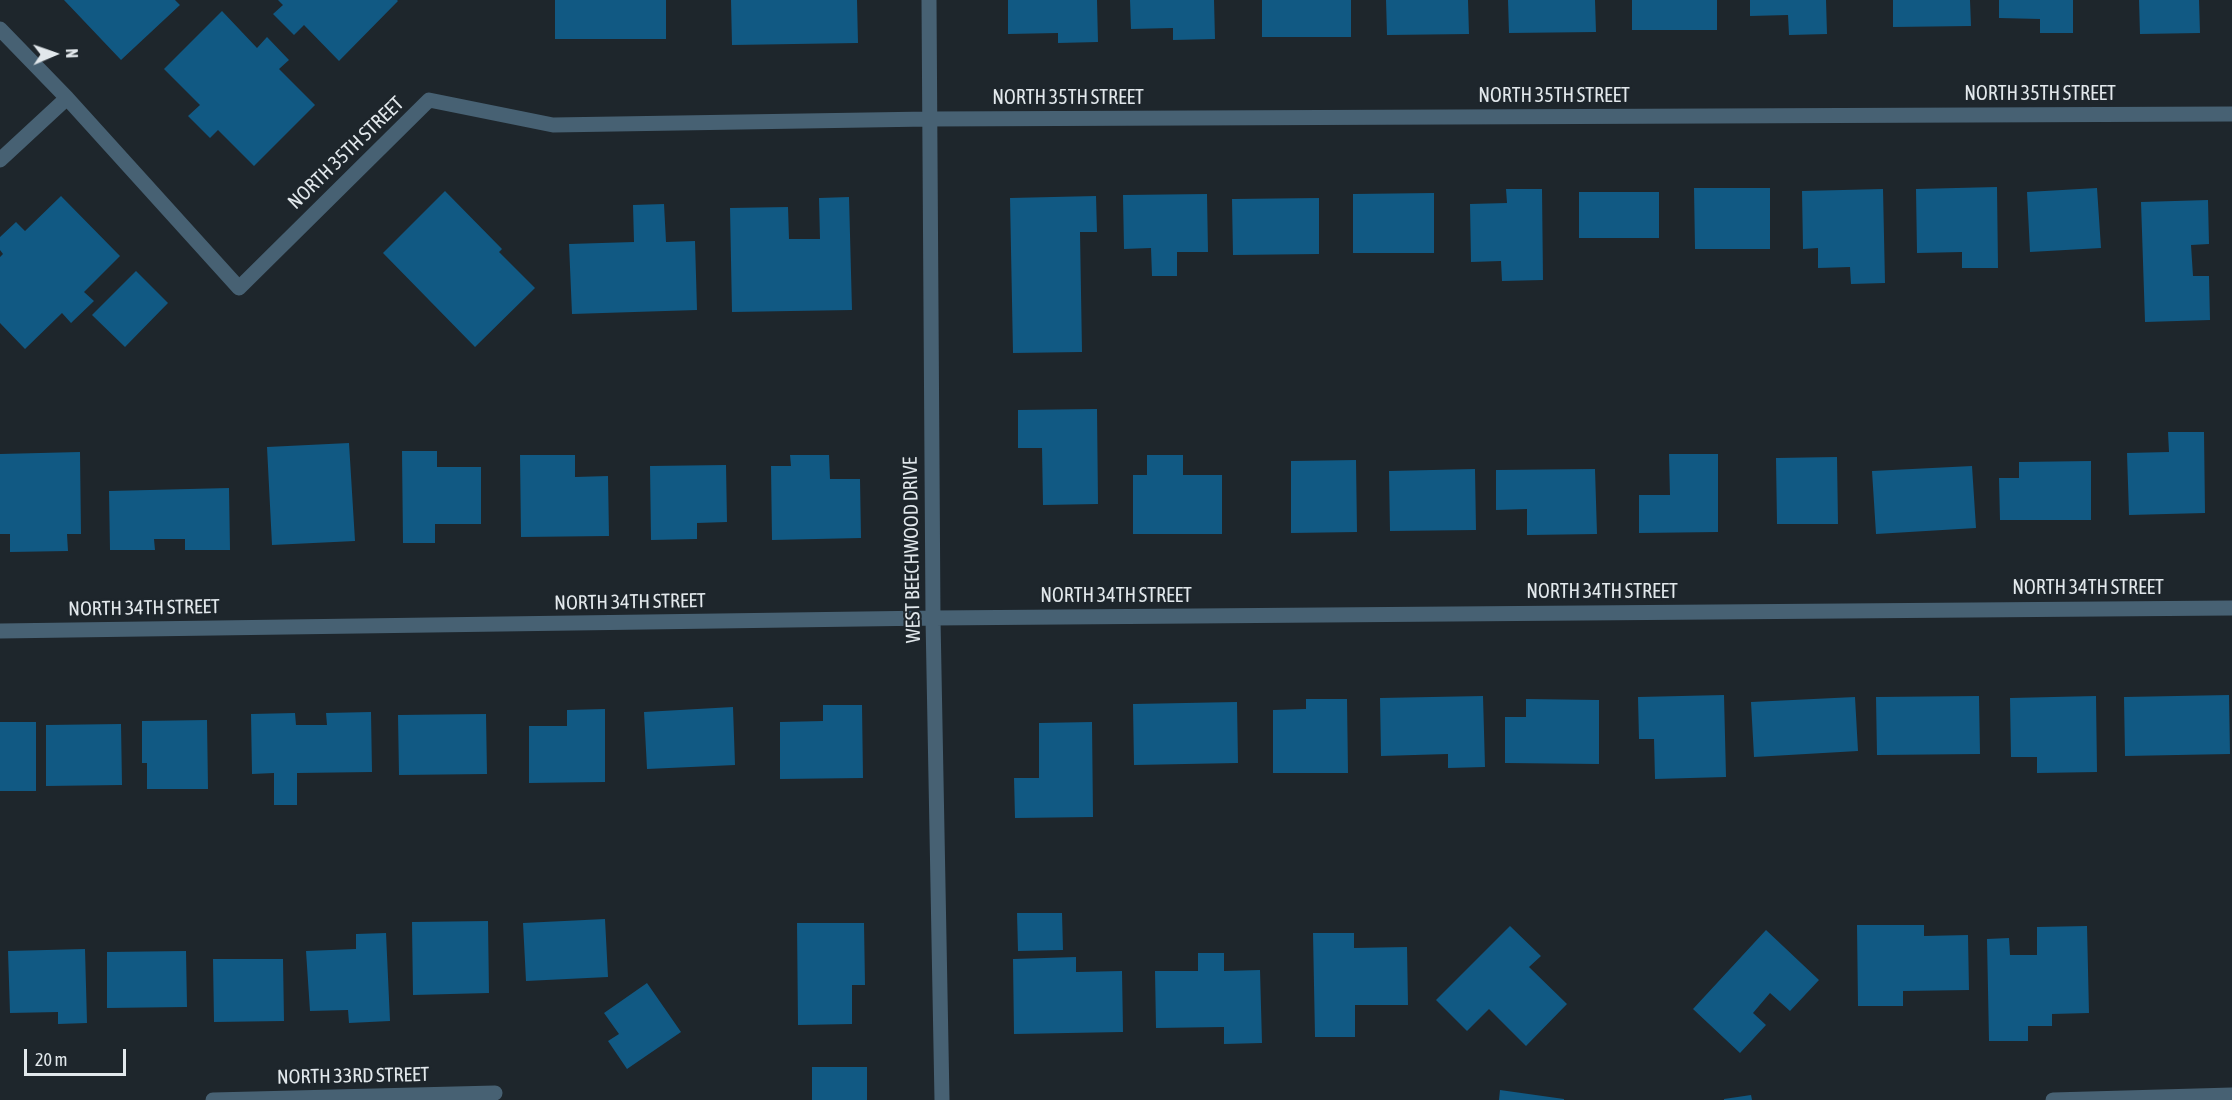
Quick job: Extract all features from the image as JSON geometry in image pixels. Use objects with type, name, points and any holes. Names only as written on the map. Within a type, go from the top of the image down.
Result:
[{"type":"street","name":"WEST BEECHWOOD DRIVE","points":[[929,0],[933,618],[942,1100]]},
{"type":"street","name":"NORTH 35TH STREET","points":[[0,29],[67,98],[239,288],[429,100],[553,125],[929,119],[2232,114]]},
{"type":"street","points":[[0,160],[67,98]]},
{"type":"street","name":"NORTH 34TH STREET","points":[[0,631],[933,618],[2232,608]]},
{"type":"street","name":"NORTH 33RD STREET","points":[[213,1100],[495,1094]]},
{"type":"street","points":[[2053,1100],[2232,1095]]},
{"type":"building","points":[[64,0],[175,0],[180,5],[121,60]]},
{"type":"building","points":[[278,0],[398,1],[339,61],[304,25],[294,35],[273,14],[283,5]]},
{"type":"building","points":[[555,0],[666,0],[666,39],[555,39]]},
{"type":"building","points":[[731,0],[857,0],[858,43],[732,45]]},
{"type":"building","points":[[1008,0],[1097,0],[1098,42],[1058,43],[1058,33],[1008,34]]},
{"type":"building","points":[[1130,0],[1214,0],[1215,39],[1173,40],[1173,28],[1131,29]]},
{"type":"building","points":[[1262,0],[1351,0],[1351,37],[1262,37]]},
{"type":"building","points":[[1386,0],[1468,0],[1469,34],[1387,35]]},
{"type":"building","points":[[1508,0],[1595,0],[1596,32],[1509,33]]},
{"type":"building","points":[[1632,0],[1717,0],[1717,30],[1632,30]]},
{"type":"building","points":[[1750,0],[1826,0],[1827,34],[1789,35],[1788,15],[1750,16]]},
{"type":"building","points":[[1893,0],[1970,0],[1971,26],[1893,27]]},
{"type":"building","points":[[1999,0],[2073,0],[2073,33],[2040,33],[2040,19],[1999,18]]},
{"type":"building","points":[[2139,0],[2199,0],[2200,33],[2140,34]]},
{"type":"building","points":[[222,11],[257,48],[267,37],[289,60],[279,69],[315,105],[254,166],[218,130],[210,138],[188,116],[200,105],[164,69]]},
{"type":"building","points":[[1997,187],[1998,268],[1962,268],[1962,252],[1917,253],[1916,189]]},
{"type":"building","points":[[1694,188],[1770,188],[1770,249],[1695,249]]},
{"type":"building","points":[[2097,188],[2101,248],[2030,252],[2027,192]]},
{"type":"building","points":[[1506,189],[1542,189],[1543,280],[1502,281],[1501,261],[1471,262],[1470,204],[1507,203]]},
{"type":"building","points":[[1883,189],[1885,283],[1851,284],[1850,267],[1818,268],[1818,248],[1803,249],[1802,191]]},
{"type":"building","points":[[445,191],[502,249],[499,252],[535,288],[475,347],[383,253]]},
{"type":"building","points":[[1579,192],[1659,192],[1659,238],[1579,238]]},
{"type":"building","points":[[1434,193],[1434,253],[1353,253],[1353,194]]},
{"type":"building","points":[[1207,194],[1208,252],[1177,252],[1177,276],[1152,276],[1151,248],[1124,249],[1123,195]]},
{"type":"building","points":[[61,196],[120,256],[84,292],[94,301],[71,323],[62,313],[25,349],[0,323],[0,257],[3,254],[0,250],[0,237],[16,222],[25,231]]},
{"type":"building","points":[[1096,196],[1097,232],[1080,232],[1082,352],[1013,353],[1010,198]]},
{"type":"building","points":[[849,197],[852,310],[732,312],[730,208],[788,207],[789,239],[820,239],[819,198]]},
{"type":"building","points":[[1319,198],[1319,254],[1233,255],[1232,199]]},
{"type":"building","points":[[2208,200],[2209,244],[2191,245],[2193,276],[2209,276],[2210,320],[2145,322],[2141,202]]},
{"type":"building","points":[[664,204],[666,242],[695,241],[697,310],[572,314],[569,244],[634,242],[633,205]]},
{"type":"building","points":[[136,271],[168,303],[125,347],[92,315]]},
{"type":"building","points":[[1097,409],[1098,504],[1043,505],[1042,448],[1018,448],[1018,410]]},
{"type":"building","points":[[2168,432],[2204,432],[2205,513],[2129,515],[2127,453],[2169,452]]},
{"type":"building","points":[[349,443],[355,541],[272,545],[267,447]]},
{"type":"building","points":[[402,451],[437,451],[437,467],[481,467],[481,524],[435,524],[435,543],[403,543]]},
{"type":"building","points":[[80,452],[81,534],[67,534],[68,551],[10,552],[10,534],[0,534],[0,454]]},
{"type":"building","points":[[1669,454],[1718,454],[1718,532],[1639,533],[1639,495],[1670,495]]},
{"type":"building","points":[[520,455],[575,455],[575,477],[608,476],[609,536],[521,537]]},
{"type":"building","points":[[790,455],[829,455],[830,479],[860,479],[861,538],[772,540],[771,466],[791,466]]},
{"type":"building","points":[[1147,455],[1183,455],[1183,475],[1222,475],[1222,534],[1133,534],[1133,475],[1147,475]]},
{"type":"building","points":[[1837,457],[1838,524],[1777,524],[1776,458]]},
{"type":"building","points":[[1356,460],[1357,532],[1291,533],[1291,461]]},
{"type":"building","points":[[2091,461],[2091,520],[2000,520],[1999,478],[2019,478],[2019,462]]},
{"type":"building","points":[[726,465],[727,522],[697,523],[697,539],[651,540],[650,466]]},
{"type":"building","points":[[1972,466],[1976,528],[1876,534],[1872,471]]},
{"type":"building","points":[[1475,469],[1476,530],[1390,531],[1389,471]]},
{"type":"building","points":[[1595,469],[1597,534],[1527,535],[1527,509],[1496,510],[1496,470]]},
{"type":"building","points":[[229,488],[230,550],[185,550],[185,539],[154,539],[155,550],[110,550],[109,491]]},
{"type":"building","points":[[1724,695],[1726,777],[1655,779],[1654,739],[1639,739],[1638,697]]},
{"type":"building","points":[[2229,695],[2230,754],[2125,756],[2124,697]]},
{"type":"building","points":[[1483,696],[1485,767],[1448,768],[1448,754],[1381,756],[1380,698]]},
{"type":"building","points":[[1979,696],[1980,754],[1877,755],[1876,697]]},
{"type":"building","points":[[2096,696],[2097,772],[2037,773],[2037,757],[2011,757],[2010,698]]},
{"type":"building","points":[[1855,697],[1858,751],[1754,757],[1751,702]]},
{"type":"building","points":[[1306,699],[1347,699],[1348,773],[1273,773],[1273,710],[1306,709]]},
{"type":"building","points":[[1526,699],[1599,700],[1599,764],[1505,763],[1505,717],[1526,717]]},
{"type":"building","points":[[1237,702],[1238,763],[1134,765],[1133,704]]},
{"type":"building","points":[[823,705],[862,705],[863,778],[780,779],[780,722],[823,721]]},
{"type":"building","points":[[733,707],[735,765],[647,769],[644,712]]},
{"type":"building","points":[[605,709],[605,782],[529,783],[529,726],[567,726],[567,710]]},
{"type":"building","points":[[371,712],[372,772],[297,773],[297,805],[274,805],[274,773],[252,774],[251,714],[295,713],[296,725],[327,725],[326,713]]},
{"type":"building","points":[[486,714],[487,774],[399,775],[398,715]]},
{"type":"building","points":[[207,720],[208,789],[147,789],[147,763],[142,763],[142,721]]},
{"type":"building","points":[[0,722],[36,722],[36,791],[0,791]]},
{"type":"building","points":[[1092,722],[1093,817],[1015,818],[1014,778],[1039,778],[1039,723]]},
{"type":"building","points":[[121,724],[122,785],[46,786],[46,725]]},
{"type":"building","points":[[1017,913],[1062,913],[1063,950],[1018,951]]},
{"type":"building","points":[[605,919],[608,977],[526,981],[523,923]]},
{"type":"building","points":[[488,921],[489,993],[413,995],[412,922]]},
{"type":"building","points":[[797,923],[864,923],[865,985],[852,985],[852,1024],[798,1025]]},
{"type":"building","points":[[1857,925],[1924,925],[1924,936],[1968,935],[1969,990],[1903,991],[1903,1006],[1858,1006]]},
{"type":"building","points":[[1510,926],[1541,956],[1529,967],[1567,1004],[1526,1046],[1489,1009],[1467,1031],[1436,1000]]},
{"type":"building","points":[[2087,926],[2089,1013],[2052,1014],[2052,1026],[2028,1026],[2028,1041],[1989,1041],[1987,939],[2009,938],[2010,955],[2037,955],[2037,927]]},
{"type":"building","points":[[1766,930],[1819,980],[1790,1011],[1770,993],[1753,1013],[1766,1025],[1740,1053],[1693,1009]]},
{"type":"building","points":[[386,933],[390,1021],[349,1023],[348,1010],[310,1011],[306,951],[356,949],[356,934]]},
{"type":"building","points":[[1313,933],[1354,933],[1354,948],[1407,947],[1408,1005],[1355,1005],[1355,1037],[1315,1037]]},
{"type":"building","points":[[85,949],[87,1023],[58,1024],[58,1012],[10,1013],[8,951]]},
{"type":"building","points":[[186,951],[187,1007],[107,1008],[107,952]]},
{"type":"building","points":[[1198,953],[1224,953],[1224,971],[1260,970],[1262,1043],[1224,1044],[1224,1027],[1156,1028],[1155,971],[1198,971]]},
{"type":"building","points":[[1076,957],[1076,972],[1122,971],[1123,1032],[1014,1034],[1013,959]]},
{"type":"building","points":[[213,959],[283,959],[284,1021],[214,1022]]},
{"type":"building","points":[[647,983],[681,1032],[627,1069],[608,1041],[619,1034],[604,1013]]},
{"type":"building","points":[[812,1067],[867,1067],[867,1100],[812,1100]]},
{"type":"building","points":[[1500,1090],[1564,1099],[1564,1100],[1499,1100]]},
{"type":"building","points":[[1751,1095],[1752,1100],[1724,1100],[1724,1099]]}]
